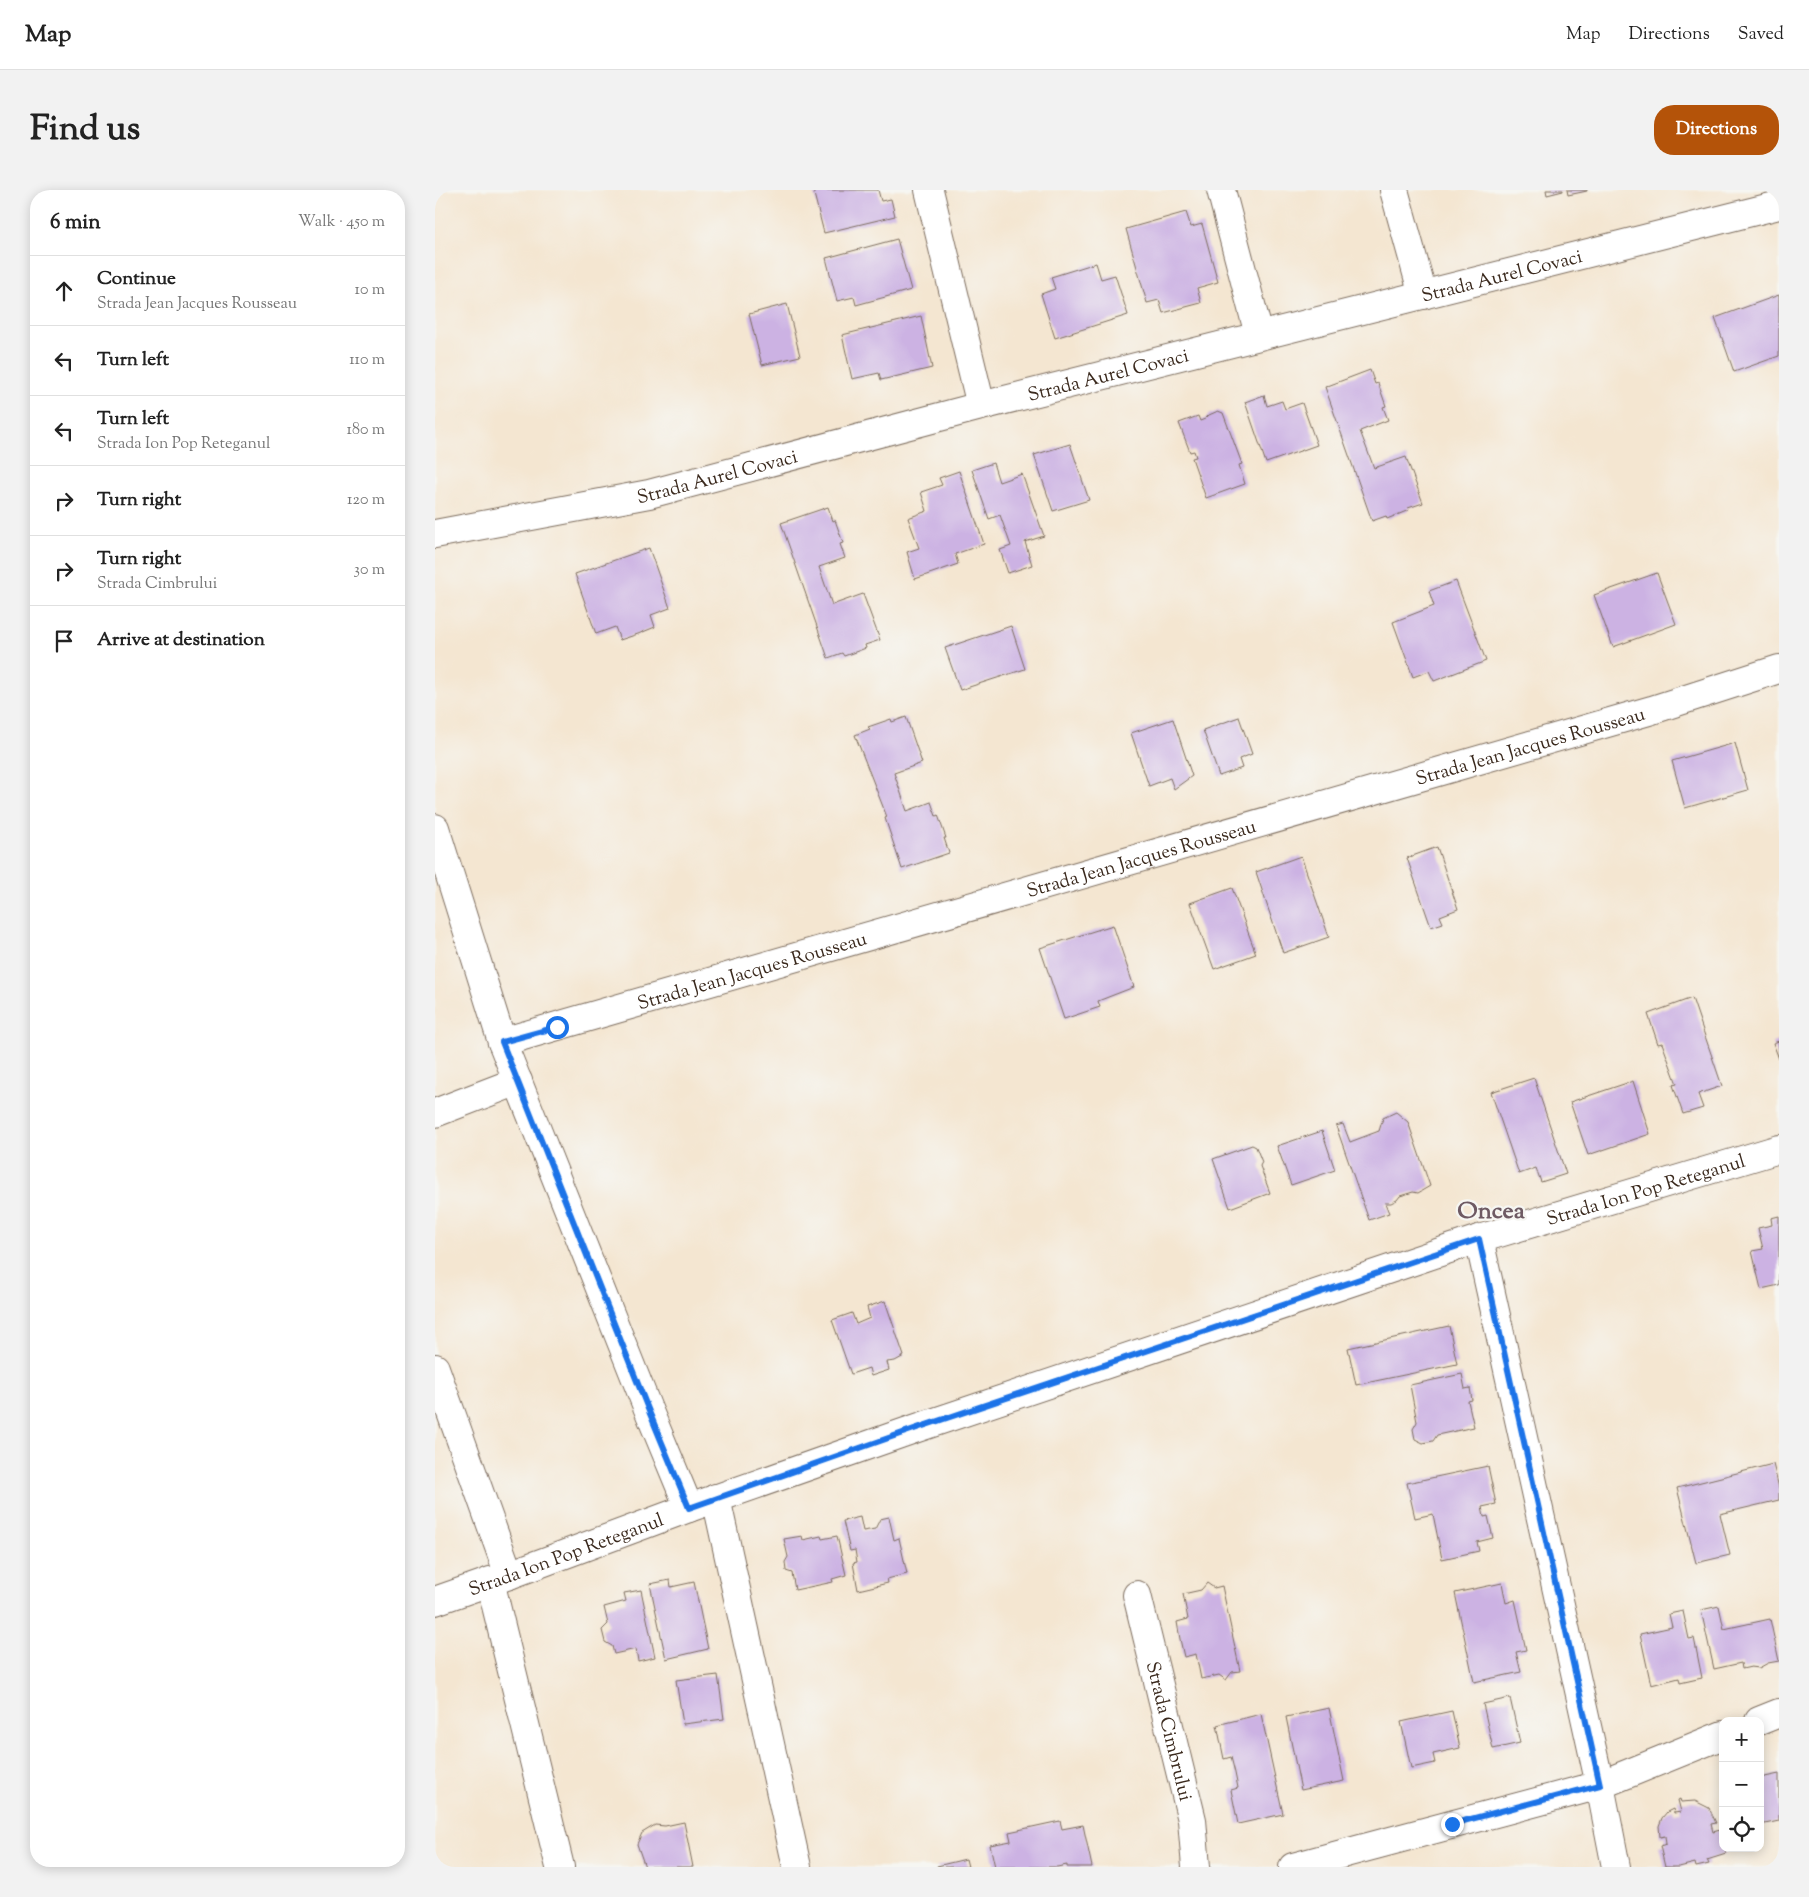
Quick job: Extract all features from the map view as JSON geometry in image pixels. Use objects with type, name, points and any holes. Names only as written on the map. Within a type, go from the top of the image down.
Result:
[{"type":"street","points":[[929,190],[981,406]]},
{"type":"street","points":[[1221,190],[1259,335]]},
{"type":"street","points":[[1394,190],[1423,294]]},
{"type":"street","name":"Strada Aurel Covaci","points":[[435,534],[649,494],[981,406],[1779,204]]},
{"type":"street","name":"Strada Jean Jacques Rousseau","points":[[502,1042],[1652,710],[1779,669]]},
{"type":"street","points":[[435,828],[502,1042],[689,1508]]},
{"type":"street","points":[[435,1113],[518,1081]]},
{"type":"street","name":"Strada Ion Pop Reteganul","points":[[435,1601],[716,1498],[917,1428],[1479,1239],[1779,1149]]},
{"type":"street","points":[[1479,1239],[1600,1785],[1616,1867]]},
{"type":"street","points":[[435,1368],[499,1578],[560,1867]]},
{"type":"street","points":[[716,1498],[797,1867]]},
{"type":"street","name":"Strada Cimbrului","points":[[1137,1595],[1192,1820],[1196,1867]]},
{"type":"street","points":[[1764,1719],[1779,1713]]},
{"type":"street","points":[[1293,1867],[1600,1785],[1719,1738]]},
{"type":"building","points":[[813,190],[878,190],[881,201],[891,199],[895,216],[824,233]]},
{"type":"building","points":[[1546,190],[1563,190],[1563,191],[1547,195]]},
{"type":"building","points":[[1567,190],[1587,190],[1587,191],[1568,195]]},
{"type":"building","points":[[1186,212],[1191,227],[1202,224],[1218,282],[1197,288],[1201,303],[1163,313],[1159,300],[1147,303],[1126,229]]},
{"type":"building","points":[[897,239],[911,290],[856,305],[854,297],[837,301],[826,258]]},
{"type":"building","points":[[1096,263],[1101,279],[1115,275],[1128,315],[1055,338],[1041,294],[1055,289],[1051,277]]},
{"type":"building","points":[[1779,295],[1779,356],[1734,372],[1715,318]]},
{"type":"building","points":[[787,304],[800,356],[762,365],[749,314]]},
{"type":"building","points":[[921,316],[932,368],[881,380],[879,373],[852,379],[842,335]]},
{"type":"building","points":[[1370,370],[1375,384],[1378,383],[1386,406],[1383,407],[1388,420],[1360,431],[1374,468],[1406,457],[1423,503],[1408,508],[1409,510],[1387,519],[1386,516],[1372,521],[1325,387]]},
{"type":"building","points":[[1264,395],[1267,406],[1282,401],[1285,409],[1302,403],[1317,445],[1266,463],[1245,402]]},
{"type":"building","points":[[1218,411],[1223,413],[1242,464],[1239,465],[1245,484],[1206,498],[1192,458],[1196,457],[1194,451],[1190,452],[1179,423],[1198,416],[1200,421]]},
{"type":"building","points":[[1070,444],[1089,500],[1053,511],[1034,455]]},
{"type":"building","points":[[993,463],[999,482],[1022,474],[1044,536],[1025,542],[1032,565],[1008,573],[1000,550],[1011,546],[1000,515],[989,519],[972,470]]},
{"type":"building","points":[[959,471],[984,544],[955,554],[958,564],[915,579],[907,552],[919,548],[908,518],[927,511],[921,492],[942,485],[939,478]]},
{"type":"building","points":[[828,507],[843,543],[840,544],[845,558],[819,567],[832,605],[863,594],[880,640],[865,645],[866,648],[844,656],[842,653],[828,658],[781,523]]},
{"type":"building","points":[[649,548],[670,608],[651,615],[655,627],[638,634],[620,640],[615,627],[596,634],[575,574]]},
{"type":"building","points":[[1657,573],[1676,624],[1613,647],[1594,595]]},
{"type":"building","points":[[1456,581],[1486,661],[1434,681],[1429,671],[1413,677],[1393,622],[1434,606],[1429,591]]},
{"type":"building","points":[[1011,626],[1025,669],[960,690],[945,648]]},
{"type":"building","points":[[906,717],[922,763],[894,773],[907,811],[931,802],[936,816],[938,815],[949,853],[902,869],[885,818],[887,817],[855,735],[870,729],[868,727],[891,719],[892,722]]},
{"type":"building","points":[[1239,717],[1252,754],[1239,759],[1242,768],[1219,776],[1203,730]]},
{"type":"building","points":[[1173,719],[1192,776],[1174,789],[1170,778],[1149,786],[1131,733]]},
{"type":"building","points":[[1735,743],[1748,790],[1685,808],[1672,761]]},
{"type":"building","points":[[1437,847],[1458,909],[1440,916],[1443,923],[1431,927],[1407,858]]},
{"type":"building","points":[[1301,856],[1329,937],[1283,953],[1256,872]]},
{"type":"building","points":[[1232,888],[1256,954],[1214,969],[1190,903]]},
{"type":"building","points":[[1113,925],[1134,987],[1098,1001],[1100,1007],[1064,1019],[1040,948]]},
{"type":"building","points":[[1692,998],[1722,1086],[1698,1094],[1703,1108],[1683,1114],[1673,1085],[1677,1084],[1662,1043],[1658,1044],[1648,1014]]},
{"type":"building","points":[[1779,1041],[1779,1059],[1773,1043]]},
{"type":"building","points":[[1534,1078],[1566,1174],[1541,1182],[1536,1168],[1519,1174],[1491,1092]]},
{"type":"building","points":[[1633,1081],[1650,1134],[1588,1155],[1570,1102]]},
{"type":"building","points":[[1396,1112],[1408,1122],[1430,1186],[1418,1193],[1413,1192],[1400,1196],[1391,1203],[1385,1203],[1389,1213],[1369,1220],[1336,1126],[1343,1124],[1350,1142],[1379,1131],[1383,1118]]},
{"type":"building","points":[[1322,1131],[1335,1170],[1291,1185],[1277,1146]]},
{"type":"building","points":[[1252,1145],[1256,1147],[1262,1162],[1260,1166],[1270,1193],[1230,1208],[1213,1159]]},
{"type":"building","points":[[1779,1216],[1779,1285],[1761,1289],[1752,1251],[1763,1249],[1758,1228],[1772,1225],[1771,1218]]},
{"type":"building","points":[[885,1301],[904,1356],[895,1361],[887,1362],[889,1370],[871,1376],[869,1368],[851,1374],[832,1320],[852,1313],[856,1324],[870,1318],[867,1307]]},
{"type":"building","points":[[1449,1326],[1457,1364],[1356,1385],[1348,1348]]},
{"type":"building","points":[[1462,1374],[1465,1389],[1470,1388],[1472,1400],[1468,1401],[1474,1427],[1437,1435],[1433,1441],[1423,1443],[1415,1439],[1413,1429],[1417,1422],[1410,1385]]},
{"type":"building","points":[[1773,1464],[1779,1488],[1779,1500],[1720,1514],[1730,1555],[1696,1563],[1677,1488]]},
{"type":"building","points":[[1488,1466],[1496,1504],[1482,1507],[1484,1517],[1488,1516],[1493,1538],[1477,1542],[1479,1551],[1442,1559],[1433,1514],[1415,1518],[1407,1483]]},
{"type":"building","points":[[860,1517],[863,1531],[875,1529],[880,1519],[889,1517],[894,1540],[899,1538],[907,1574],[887,1579],[888,1583],[858,1590],[853,1563],[857,1562],[855,1550],[850,1551],[843,1521]]},
{"type":"building","points":[[802,1536],[803,1540],[821,1536],[822,1539],[837,1536],[846,1575],[832,1579],[833,1582],[795,1590],[792,1573],[786,1571],[785,1562],[788,1557],[784,1539]]},
{"type":"building","points":[[670,1580],[671,1587],[694,1582],[708,1649],[666,1659],[650,1584]]},
{"type":"building","points":[[1207,1583],[1214,1588],[1222,1586],[1240,1671],[1232,1672],[1226,1680],[1219,1675],[1201,1679],[1196,1654],[1184,1657],[1180,1639],[1177,1622],[1188,1619],[1183,1594],[1201,1590]]},
{"type":"building","points":[[1502,1583],[1506,1603],[1515,1600],[1526,1650],[1516,1652],[1521,1672],[1474,1682],[1455,1593]]},
{"type":"building","points":[[641,1590],[655,1657],[638,1661],[636,1649],[614,1654],[612,1646],[605,1642],[602,1630],[608,1624],[604,1607],[626,1601],[624,1593]]},
{"type":"building","points":[[1719,1606],[1724,1629],[1770,1619],[1779,1661],[1768,1663],[1759,1668],[1742,1669],[1741,1663],[1714,1669],[1701,1610]]},
{"type":"building","points":[[1683,1611],[1689,1639],[1694,1638],[1702,1678],[1680,1683],[1679,1678],[1651,1685],[1640,1634],[1672,1627],[1669,1614]]},
{"type":"building","points":[[718,1675],[724,1719],[683,1724],[676,1680]]},
{"type":"building","points":[[1510,1698],[1520,1743],[1493,1749],[1483,1704]]},
{"type":"building","points":[[1329,1708],[1344,1781],[1301,1790],[1286,1717]]},
{"type":"building","points":[[1452,1711],[1460,1748],[1433,1754],[1435,1763],[1411,1768],[1401,1722]]},
{"type":"building","points":[[1261,1714],[1283,1814],[1238,1824],[1231,1790],[1238,1788],[1235,1773],[1231,1757],[1224,1759],[1217,1725]]},
{"type":"building","points":[[1779,1774],[1779,1821],[1764,1824],[1764,1807],[1764,1777]]},
{"type":"building","points":[[1680,1799],[1681,1802],[1695,1801],[1709,1808],[1716,1823],[1711,1824],[1713,1832],[1719,1830],[1719,1852],[1726,1852],[1726,1854],[1707,1860],[1709,1864],[1696,1867],[1695,1863],[1679,1867],[1665,1867],[1660,1846],[1666,1844],[1665,1836],[1660,1837],[1659,1826],[1667,1812],[1673,1809],[1674,1813],[1681,1812],[1678,1800]]},
{"type":"building","points":[[1060,1821],[1062,1829],[1083,1825],[1092,1867],[1067,1867],[1067,1865],[1057,1867],[995,1867],[990,1845],[1011,1841],[1009,1832]]},
{"type":"building","points":[[684,1822],[693,1867],[645,1867],[637,1844],[642,1833],[655,1825],[665,1826]]},
{"type":"building","points":[[966,1859],[968,1867],[937,1867],[937,1866]]},
{"type":"district","name":"Oncea","points":[[1491,1210]]},
{"type":"route","points":[[557,1027],[502,1042],[689,1508],[917,1428],[1479,1239],[1600,1785],[1452,1824]]}]
